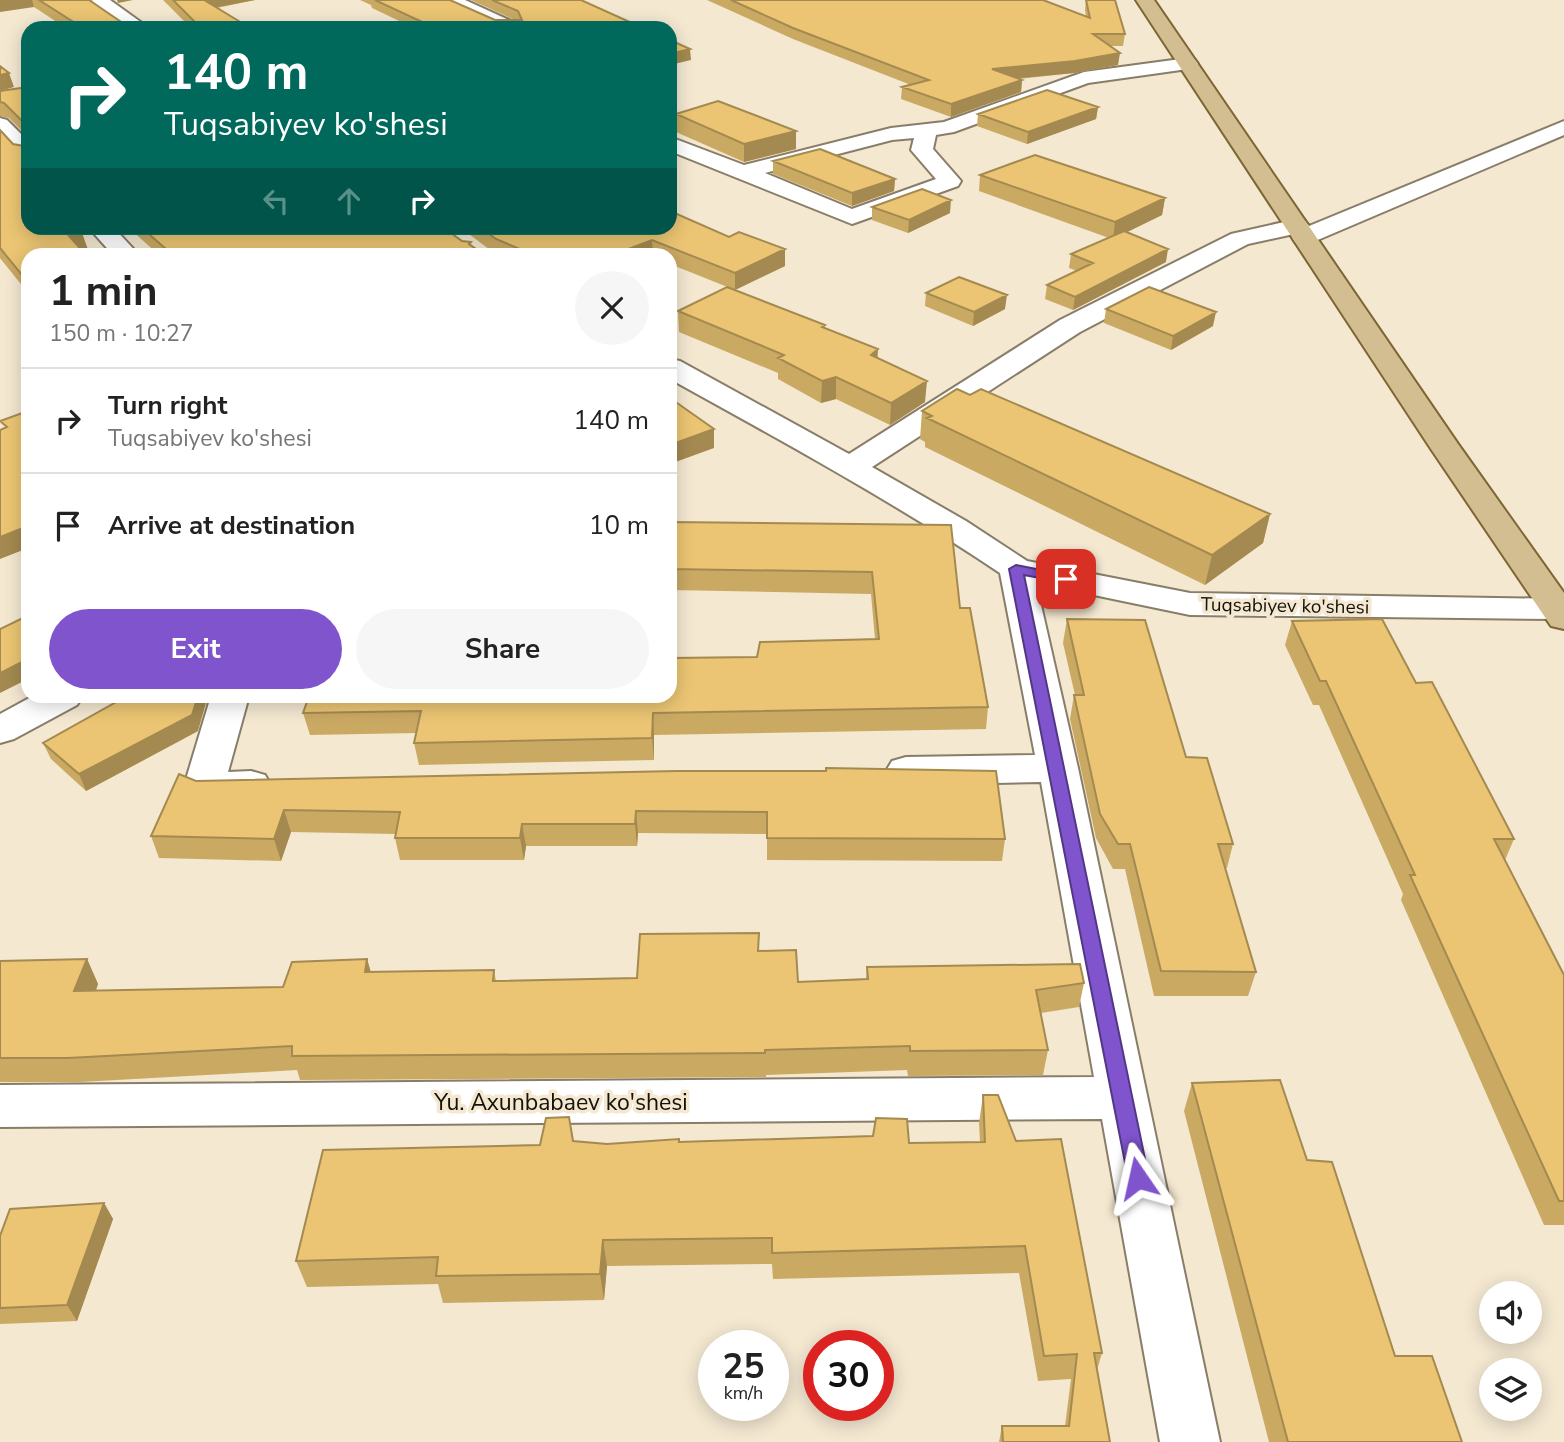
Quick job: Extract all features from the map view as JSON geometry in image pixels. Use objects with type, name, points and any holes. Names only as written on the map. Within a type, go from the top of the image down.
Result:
[{"type":"main road","points":[[1145,0],[1560,613]]},
{"type":"street","points":[[98,0],[130,21]]},
{"type":"street","points":[[451,0],[497,21]]},
{"type":"street","points":[[740,173],[891,134],[947,128],[1084,78],[1188,64]]},
{"type":"street","points":[[0,124],[21,146]]},
{"type":"street","points":[[850,467],[1070,326],[1240,239],[1301,232],[1564,127]]},
{"type":"street","points":[[677,145],[852,217],[950,181],[922,150],[927,130]]},
{"type":"street","points":[[1519,146],[1553,152]]},
{"type":"street","points":[[108,235],[120,248]]},
{"type":"street","name":"Tuqsabiyev ko'shesi","points":[[677,371],[850,467],[954,528],[1016,569],[1190,604],[1560,613]]},
{"type":"street","points":[[900,527],[954,528]]},
{"type":"street","points":[[1016,569],[1191,1442]]},
{"type":"street","points":[[0,730],[51,703]]},
{"type":"street","points":[[228,703],[205,786],[288,784]]},
{"type":"street","points":[[876,772],[1058,768]]},
{"type":"street","name":"Yu. Axunbabaev ko'shesi","points":[[0,1106],[1123,1098]]},
{"type":"building","points":[[39,0],[89,0],[120,21],[72,21]]},
{"type":"building","points":[[173,0],[204,0],[239,21],[194,21]]},
{"type":"building","points":[[375,0],[450,0],[495,20],[522,20],[518,11],[492,0],[581,0],[628,21],[420,21]]},
{"type":"building","points":[[731,0],[1043,0],[1090,18],[1086,0],[1115,0],[1125,34],[1093,34],[1120,53],[1075,61],[992,69],[1022,80],[951,104],[902,87],[929,80],[793,28]]},
{"type":"building","points":[[677,43],[690,49],[677,52]]},
{"type":"building","points":[[0,66],[9,73],[0,75]]},
{"type":"building","points":[[21,88],[21,120],[0,102],[0,91]]},
{"type":"building","points":[[1047,90],[1098,107],[1028,132],[978,114]]},
{"type":"building","points":[[718,101],[796,131],[744,144],[677,114]]},
{"type":"building","points":[[0,130],[13,144],[21,145],[21,235],[73,235],[69,236],[80,248],[21,248],[21,274],[0,248]]},
{"type":"building","points":[[820,149],[895,179],[852,193],[773,161]]},
{"type":"building","points":[[1035,155],[1165,198],[1115,222],[980,175]]},
{"type":"building","points":[[922,189],[951,200],[909,220],[872,207]]},
{"type":"building","points":[[677,214],[729,237],[739,232],[785,249],[735,273],[652,240],[631,248],[517,248],[491,235],[677,235]]},
{"type":"building","points":[[1124,231],[1168,249],[1075,297],[1047,285],[1093,263],[1071,254]]},
{"type":"building","points":[[150,235],[454,235],[462,241],[471,242],[469,244],[475,248],[165,248]]},
{"type":"building","points":[[959,277],[1007,295],[974,312],[926,293]]},
{"type":"building","points":[[727,287],[878,349],[871,355],[927,381],[891,403],[836,377],[822,381],[778,358],[784,355],[678,311]]},
{"type":"building","points":[[1149,287],[1216,312],[1173,336],[1106,309]]},
{"type":"building","points":[[957,389],[970,395],[981,389],[1270,514],[1212,555],[927,418],[932,416],[922,411]]},
{"type":"building","points":[[677,403],[714,429],[677,442]]},
{"type":"building","points":[[21,414],[21,529],[0,537],[0,430],[7,427],[0,421]]},
{"type":"building","points":[[677,522],[951,525],[960,608],[970,608],[988,707],[653,713],[652,738],[414,743],[421,711],[303,713],[307,703],[677,703],[677,658],[757,657],[760,642],[879,639],[872,572],[677,569]]},
{"type":"building","points":[[21,619],[21,662],[0,673],[0,629]]},
{"type":"building","points":[[1067,619],[1145,620],[1186,757],[1207,758],[1233,844],[1218,844],[1256,972],[1161,971],[1130,844],[1118,844],[1100,814],[1074,695],[1084,695]]},
{"type":"building","points":[[1382,619],[1416,683],[1432,682],[1514,839],[1494,839],[1564,975],[1564,1201],[1559,1201],[1410,875],[1415,875],[1326,681],[1320,681],[1292,621]]},
{"type":"building","points":[[114,703],[196,703],[192,715],[79,774],[43,743]]},
{"type":"building","points":[[826,768],[996,771],[1005,839],[767,838],[767,812],[636,811],[635,824],[522,824],[520,838],[395,838],[400,812],[284,810],[274,839],[151,836],[179,774],[196,781],[677,771],[826,771]]},
{"type":"building","points":[[759,933],[758,951],[796,950],[798,982],[868,979],[867,967],[1080,964],[1084,983],[1036,990],[1048,1050],[910,1051],[910,1046],[765,1050],[765,1053],[292,1056],[292,1046],[68,1058],[0,1058],[0,961],[87,959],[74,991],[283,987],[292,962],[367,959],[365,972],[494,970],[493,981],[637,978],[640,934]]},
{"type":"building","points":[[1280,1080],[1307,1160],[1332,1162],[1395,1356],[1432,1356],[1462,1442],[1288,1442],[1192,1083]]},
{"type":"building","points":[[983,1095],[998,1095],[1016,1141],[1061,1139],[1102,1353],[1094,1353],[1110,1442],[1003,1442],[1002,1426],[1069,1426],[1077,1354],[1044,1356],[1025,1246],[772,1253],[772,1238],[603,1240],[600,1274],[436,1276],[438,1257],[296,1261],[323,1150],[540,1145],[546,1118],[569,1117],[573,1141],[607,1144],[679,1139],[679,1142],[873,1136],[876,1118],[907,1119],[909,1143],[985,1142]]},
{"type":"building","points":[[104,1203],[67,1305],[0,1308],[0,1236],[10,1209]]},
{"type":"route","points":[[1066,579],[1016,569],[1138,1178]]}]
